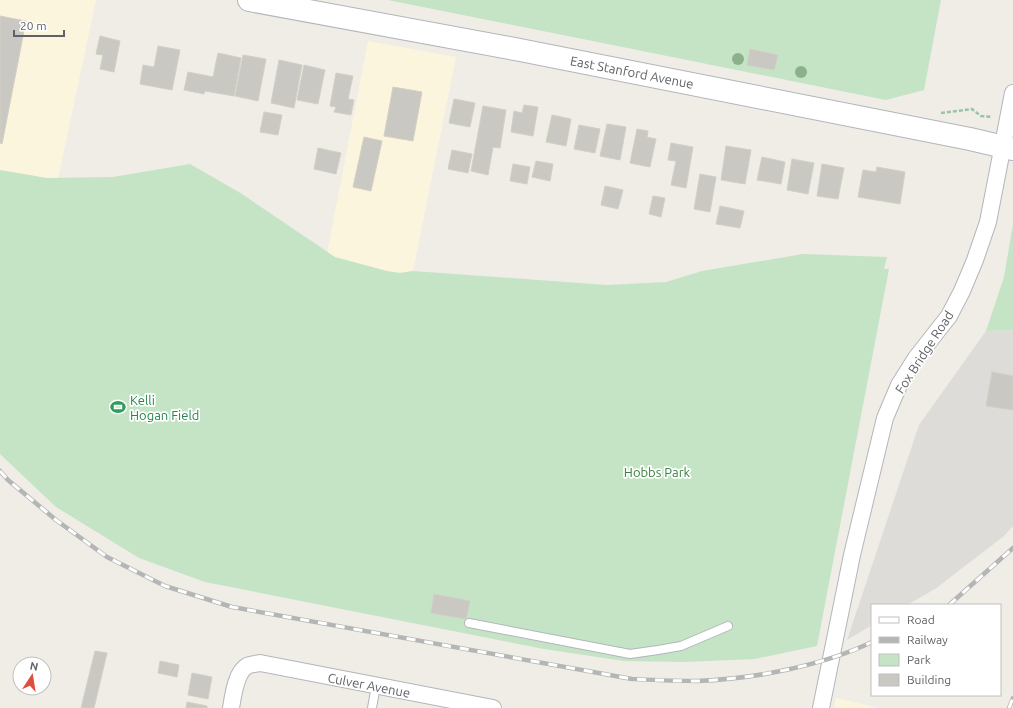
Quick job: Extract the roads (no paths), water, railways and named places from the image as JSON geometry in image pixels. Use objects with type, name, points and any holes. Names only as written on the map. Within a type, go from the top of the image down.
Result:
[{"type":"main road","name":"East Stanford Avenue","points":[[249,0],[520,50],[1008,147]]},
{"type":"street","name":"Fox Bridge Road","points":[[821,708],[852,554],[885,418],[899,385],[916,358],[949,316],[962,291],[975,260],[988,222],[996,183],[996,175],[1008,147],[1013,93]]},
{"type":"street","name":"Culver Avenue","points":[[231,708],[240,674],[246,666],[260,663],[493,708]]},
{"type":"lane","points":[[469,623],[630,654],[681,646],[728,626]]},
{"type":"lane","points":[[372,708],[376,686]]},
{"type":"railway","points":[[0,471],[8,480],[56,520],[107,557],[165,586],[232,607],[632,679],[697,681],[719,680],[764,674],[787,670],[831,658],[871,642]]},
{"type":"railway","points":[[950,604],[1013,548]]},
{"type":"railway","points":[[1009,708],[1013,698]]},
{"type":"place","name":"Kelli Hogan Field","points":[[118,407]]},
{"type":"park label","name":"Hobbs Park","points":[[657,472]]}]
